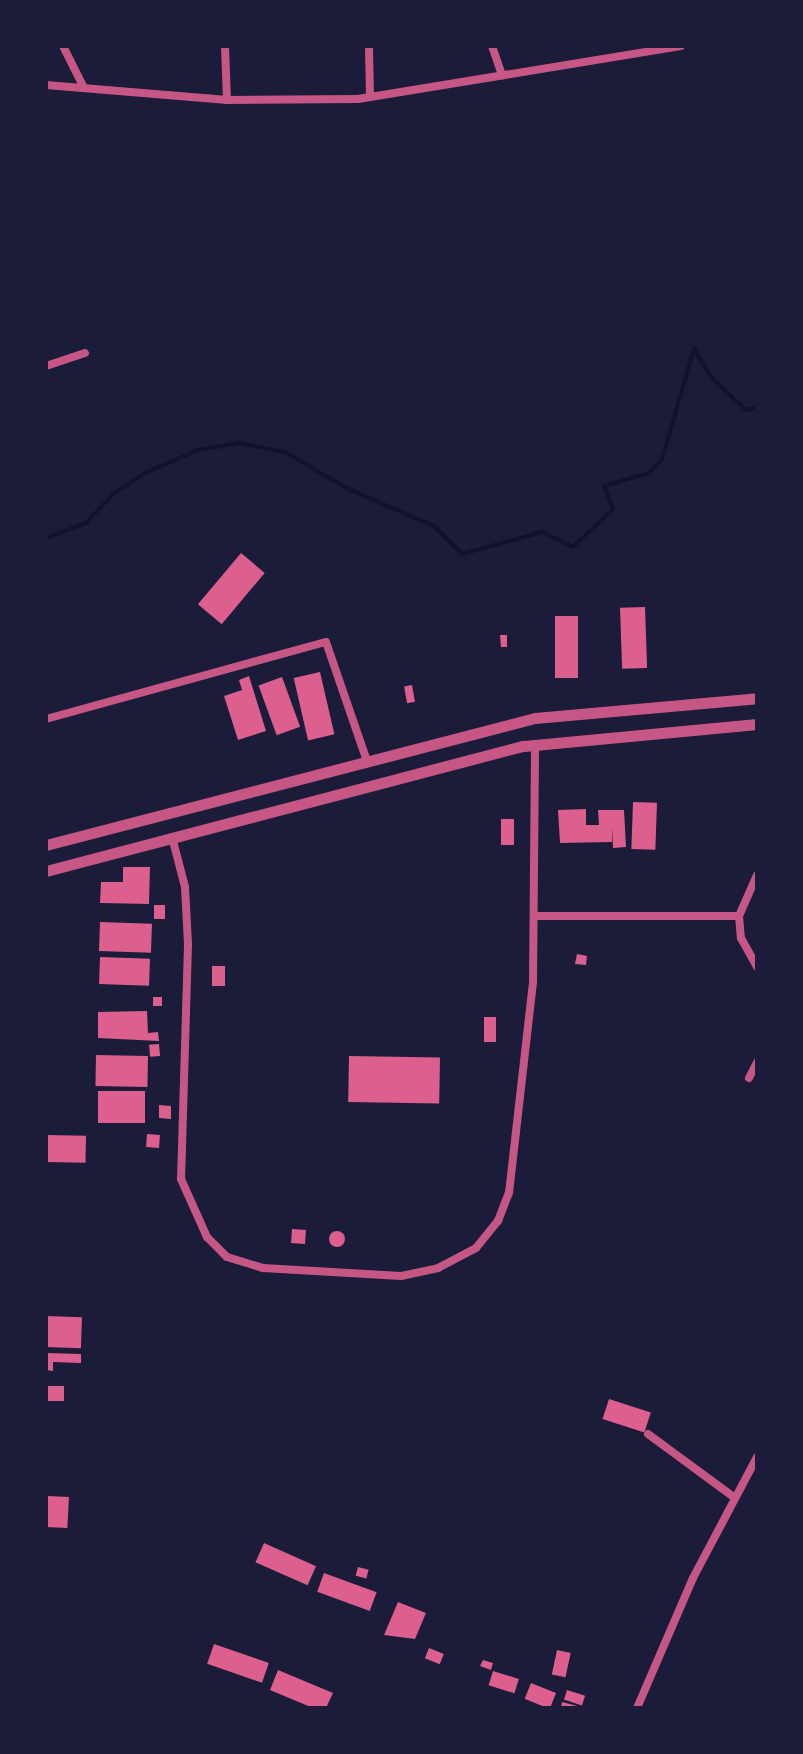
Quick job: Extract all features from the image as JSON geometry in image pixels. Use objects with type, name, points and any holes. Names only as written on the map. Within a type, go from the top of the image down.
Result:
[{"type":"street","points":[[62,46],[83,86]]},
{"type":"street","points":[[225,46],[227,100]]},
{"type":"street","points":[[369,46],[370,97]]},
{"type":"street","points":[[492,46],[502,75]]},
{"type":"street","points":[[46,85],[227,100],[370,97],[681,46]]},
{"type":"street","points":[[46,366],[85,353]]},
{"type":"street","points":[[46,719],[326,642],[367,761]]},
{"type":"street","points":[[46,845],[535,718],[757,698]]},
{"type":"street","points":[[46,871],[535,744],[757,724]]},
{"type":"street","points":[[172,837],[185,887],[188,945],[181,1179],[207,1237],[227,1257],[263,1268],[401,1276],[438,1268],[476,1248],[498,1221],[509,1193],[529,1019],[534,916],[535,744]]},
{"type":"street","points":[[757,875],[739,916],[741,938],[757,967]]},
{"type":"street","points":[[534,916],[739,916]]},
{"type":"street","points":[[749,1078],[757,1062]]},
{"type":"street","points":[[648,1434],[735,1498]]},
{"type":"street","points":[[637,1708],[757,1457]]},
{"type":"building","points":[[241,553],[265,573],[222,624],[198,604]]},
{"type":"building","points":[[645,607],[647,668],[622,669],[620,608]]},
{"type":"building","points":[[555,616],[578,616],[578,678],[555,678]]},
{"type":"building","points":[[500,635],[507,635],[507,647],[501,647]]},
{"type":"building","points":[[320,672],[334,734],[308,740],[294,678]]},
{"type":"building","points":[[249,676],[266,731],[238,740],[224,696],[242,690],[239,680]]},
{"type":"building","points":[[282,677],[300,727],[277,735],[259,686]]},
{"type":"building","points":[[412,685],[415,702],[407,703],[404,686]]},
{"type":"building","points":[[633,802],[657,803],[655,850],[631,849]]},
{"type":"building","points":[[586,809],[586,825],[599,825],[598,810],[624,810],[626,847],[613,848],[612,826],[612,842],[560,843],[558,810]]},
{"type":"building","points":[[501,819],[514,819],[514,845],[501,845]]},
{"type":"building","points":[[123,867],[150,867],[149,904],[100,903],[101,882],[123,882]]},
{"type":"building","points":[[154,905],[165,905],[165,919],[154,919]]},
{"type":"building","points":[[100,922],[152,924],[151,953],[99,951]]},
{"type":"building","points":[[577,954],[587,956],[586,965],[575,964]]},
{"type":"building","points":[[100,957],[150,959],[149,986],[99,984]]},
{"type":"building","points":[[212,966],[225,966],[225,986],[212,986]]},
{"type":"building","points":[[153,997],[162,997],[162,1006],[153,1006]]},
{"type":"building","points":[[147,1011],[148,1033],[158,1032],[159,1041],[98,1038],[98,1012]]},
{"type":"building","points":[[484,1017],[496,1017],[496,1042],[484,1042]]},
{"type":"building","points":[[159,1044],[160,1056],[150,1057],[149,1045]]},
{"type":"building","points":[[96,1055],[148,1056],[147,1087],[95,1086]]},
{"type":"building","points":[[349,1056],[440,1058],[439,1104],[348,1102]]},
{"type":"building","points":[[98,1091],[145,1091],[145,1123],[98,1123]]},
{"type":"building","points":[[159,1105],[171,1106],[171,1119],[159,1118]]},
{"type":"building","points":[[147,1134],[160,1135],[159,1148],[146,1147]]},
{"type":"building","points":[[46,1135],[86,1136],[86,1163],[46,1162]]},
{"type":"building","points":[[292,1229],[306,1230],[305,1244],[291,1243]]},
{"type":"building","points":[[334,1231],[340,1231],[345,1239],[343,1245],[334,1247],[329,1242],[329,1236]]},
{"type":"building","points":[[46,1316],[82,1317],[81,1348],[46,1347]]},
{"type":"building","points":[[46,1353],[81,1354],[81,1363],[53,1362],[53,1371],[46,1370]]},
{"type":"building","points":[[46,1386],[64,1386],[64,1401],[46,1401]]},
{"type":"building","points":[[609,1399],[651,1413],[644,1433],[603,1419]]},
{"type":"building","points":[[48,1496],[69,1497],[67,1528],[46,1527]]},
{"type":"building","points":[[264,1543],[316,1566],[308,1585],[255,1562]]},
{"type":"building","points":[[358,1567],[369,1570],[366,1579],[356,1576]]},
{"type":"building","points":[[324,1573],[377,1592],[370,1611],[317,1592]]},
{"type":"building","points":[[398,1602],[426,1613],[415,1639],[384,1635]]},
{"type":"building","points":[[214,1644],[269,1663],[262,1683],[207,1664]]},
{"type":"building","points":[[429,1648],[444,1654],[440,1664],[425,1658]]},
{"type":"building","points":[[557,1650],[571,1653],[565,1677],[552,1674]]},
{"type":"building","points":[[483,1660],[493,1663],[491,1670],[480,1666]]},
{"type":"building","points":[[278,1670],[333,1693],[326,1708],[313,1708],[270,1690]]},
{"type":"building","points":[[493,1671],[519,1679],[514,1693],[489,1685]]},
{"type":"building","points":[[531,1683],[556,1693],[550,1708],[525,1699]]},
{"type":"building","points":[[567,1690],[585,1696],[582,1705],[564,1700]]},
{"type":"building","points":[[562,1702],[581,1707],[581,1708],[561,1708]]},
{"type":"waterway","points":[[46,538],[86,523],[113,494],[147,472],[198,450],[239,443],[285,452],[346,488],[434,526],[462,554],[542,532],[573,547],[613,509],[604,486],[649,473],[662,459],[694,349],[712,378],[746,410],[757,407]]}]
